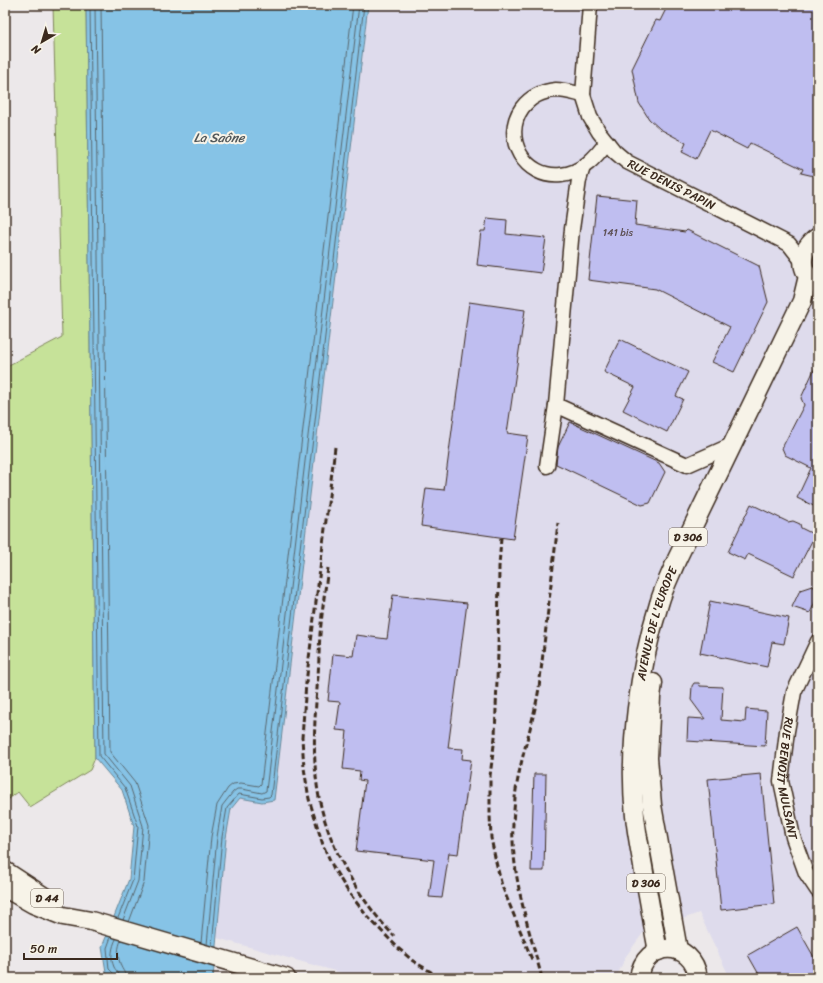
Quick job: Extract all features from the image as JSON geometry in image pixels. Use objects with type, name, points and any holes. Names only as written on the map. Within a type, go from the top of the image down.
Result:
[{"type":"main road","name":"AVENUE DE L'EUROPE","points":[[658,951],[635,816],[633,783],[634,743],[643,670],[659,603],[677,559],[802,301],[810,274],[804,254],[807,248],[815,240]]},
{"type":"main road","name":"AVENUE DE L'EUROPE","points":[[678,950],[652,805],[648,758],[651,697],[655,668],[669,607],[684,568],[810,305],[818,296]]},
{"type":"main road","name":"D 44","points":[[5,871],[48,899],[91,921]]},
{"type":"main road","name":"D 44","points":[[5,888],[34,904],[63,916],[91,921],[286,978]]},
{"type":"main road","points":[[639,978],[640,970],[650,955],[658,951],[672,949],[686,954],[693,961],[697,969],[698,978]]},
{"type":"street","points":[[590,5],[583,95],[558,90],[540,94],[525,105],[520,112],[514,128],[517,148],[524,159],[534,169],[548,174],[562,175],[583,167],[597,155],[607,142]]},
{"type":"street","name":"RUE DENIS PAPIN","points":[[583,95],[590,117],[614,151],[627,162],[789,244],[810,274]]},
{"type":"street","points":[[547,466],[556,405],[572,229],[579,180],[583,167]]},
{"type":"street","points":[[789,244],[815,240]]},
{"type":"street","points":[[556,405],[687,465],[732,445]]},
{"type":"street","name":"RUE BENOÎT MULSANT","points":[[818,641],[794,692],[787,731],[782,781],[793,837],[806,872],[818,891]]},
{"type":"shaded area","points":[[368,5],[818,5],[818,978],[730,978],[699,913],[643,933],[626,956],[616,978],[360,978],[217,938],[226,838],[231,809],[240,798],[262,802],[274,800]]},
{"type":"green space","points":[[53,5],[86,5],[95,758],[90,770],[30,807],[18,792],[5,802],[5,367],[62,337]]},
{"type":"water","name":"La Saône","points":[[86,5],[368,5],[274,800],[262,802],[240,798],[231,809],[226,838],[213,978],[112,978],[106,972],[102,947],[129,879],[134,826],[122,790],[95,758]]},
{"type":"building","points":[[668,5],[818,5],[818,177],[801,173],[803,169],[750,143],[747,149],[710,130],[696,159],[682,152],[686,143],[660,129],[649,119],[639,103],[632,69],[656,20],[660,21]]},
{"type":"building","points":[[597,196],[637,200],[635,225],[685,232],[687,230],[759,266],[768,302],[734,372],[712,362],[730,327],[655,289],[588,280]]},
{"type":"building","points":[[487,218],[507,220],[506,234],[546,238],[541,273],[477,265],[481,231],[485,231]]},
{"type":"building","points":[[469,302],[525,310],[507,433],[528,436],[513,539],[421,526],[426,488],[444,490]]},
{"type":"building","points":[[620,339],[688,372],[676,396],[683,399],[667,432],[623,410],[635,387],[604,372]]},
{"type":"building","points":[[818,361],[818,508],[797,498],[811,468],[785,455],[782,448],[804,405],[801,398]]},
{"type":"building","points":[[570,422],[659,463],[665,472],[650,503],[642,505],[556,464],[558,447]]},
{"type":"building","points":[[751,504],[788,522],[793,521],[800,524],[801,528],[815,535],[794,576],[748,554],[745,560],[728,552]]},
{"type":"building","points":[[812,586],[818,589],[818,596],[810,613],[792,607],[800,590]]},
{"type":"building","points":[[393,595],[467,603],[448,748],[463,749],[462,759],[471,760],[458,854],[449,853],[442,898],[429,897],[434,860],[356,851],[365,781],[359,780],[360,771],[343,769],[347,731],[336,730],[340,702],[328,701],[333,654],[353,656],[356,635],[387,639]]},
{"type":"building","points":[[710,601],[789,618],[784,644],[772,642],[767,667],[700,653]]},
{"type":"building","points":[[694,683],[699,683],[700,686],[723,687],[721,720],[745,722],[746,709],[767,711],[765,746],[687,741],[688,718],[705,719],[691,700],[692,686]]},
{"type":"building","points":[[534,774],[546,774],[544,871],[531,871]]},
{"type":"building","points":[[761,774],[774,904],[721,910],[708,779]]},
{"type":"building","points":[[797,927],[818,964],[818,978],[761,978],[748,955]]},
{"type":"railway","points":[[335,447],[306,683],[302,738],[304,768],[309,799],[323,845],[334,869],[349,893],[367,916],[398,948],[413,961],[441,978]]},
{"type":"railway","points":[[542,978],[520,893],[514,859],[513,825],[517,784],[539,688],[558,523]]},
{"type":"railway","points":[[501,538],[495,737],[490,776],[491,838],[502,886],[533,962]]},
{"type":"railway","points":[[328,568],[320,634],[315,713],[314,751],[317,788],[326,824],[338,855],[363,898],[394,936]]}]
